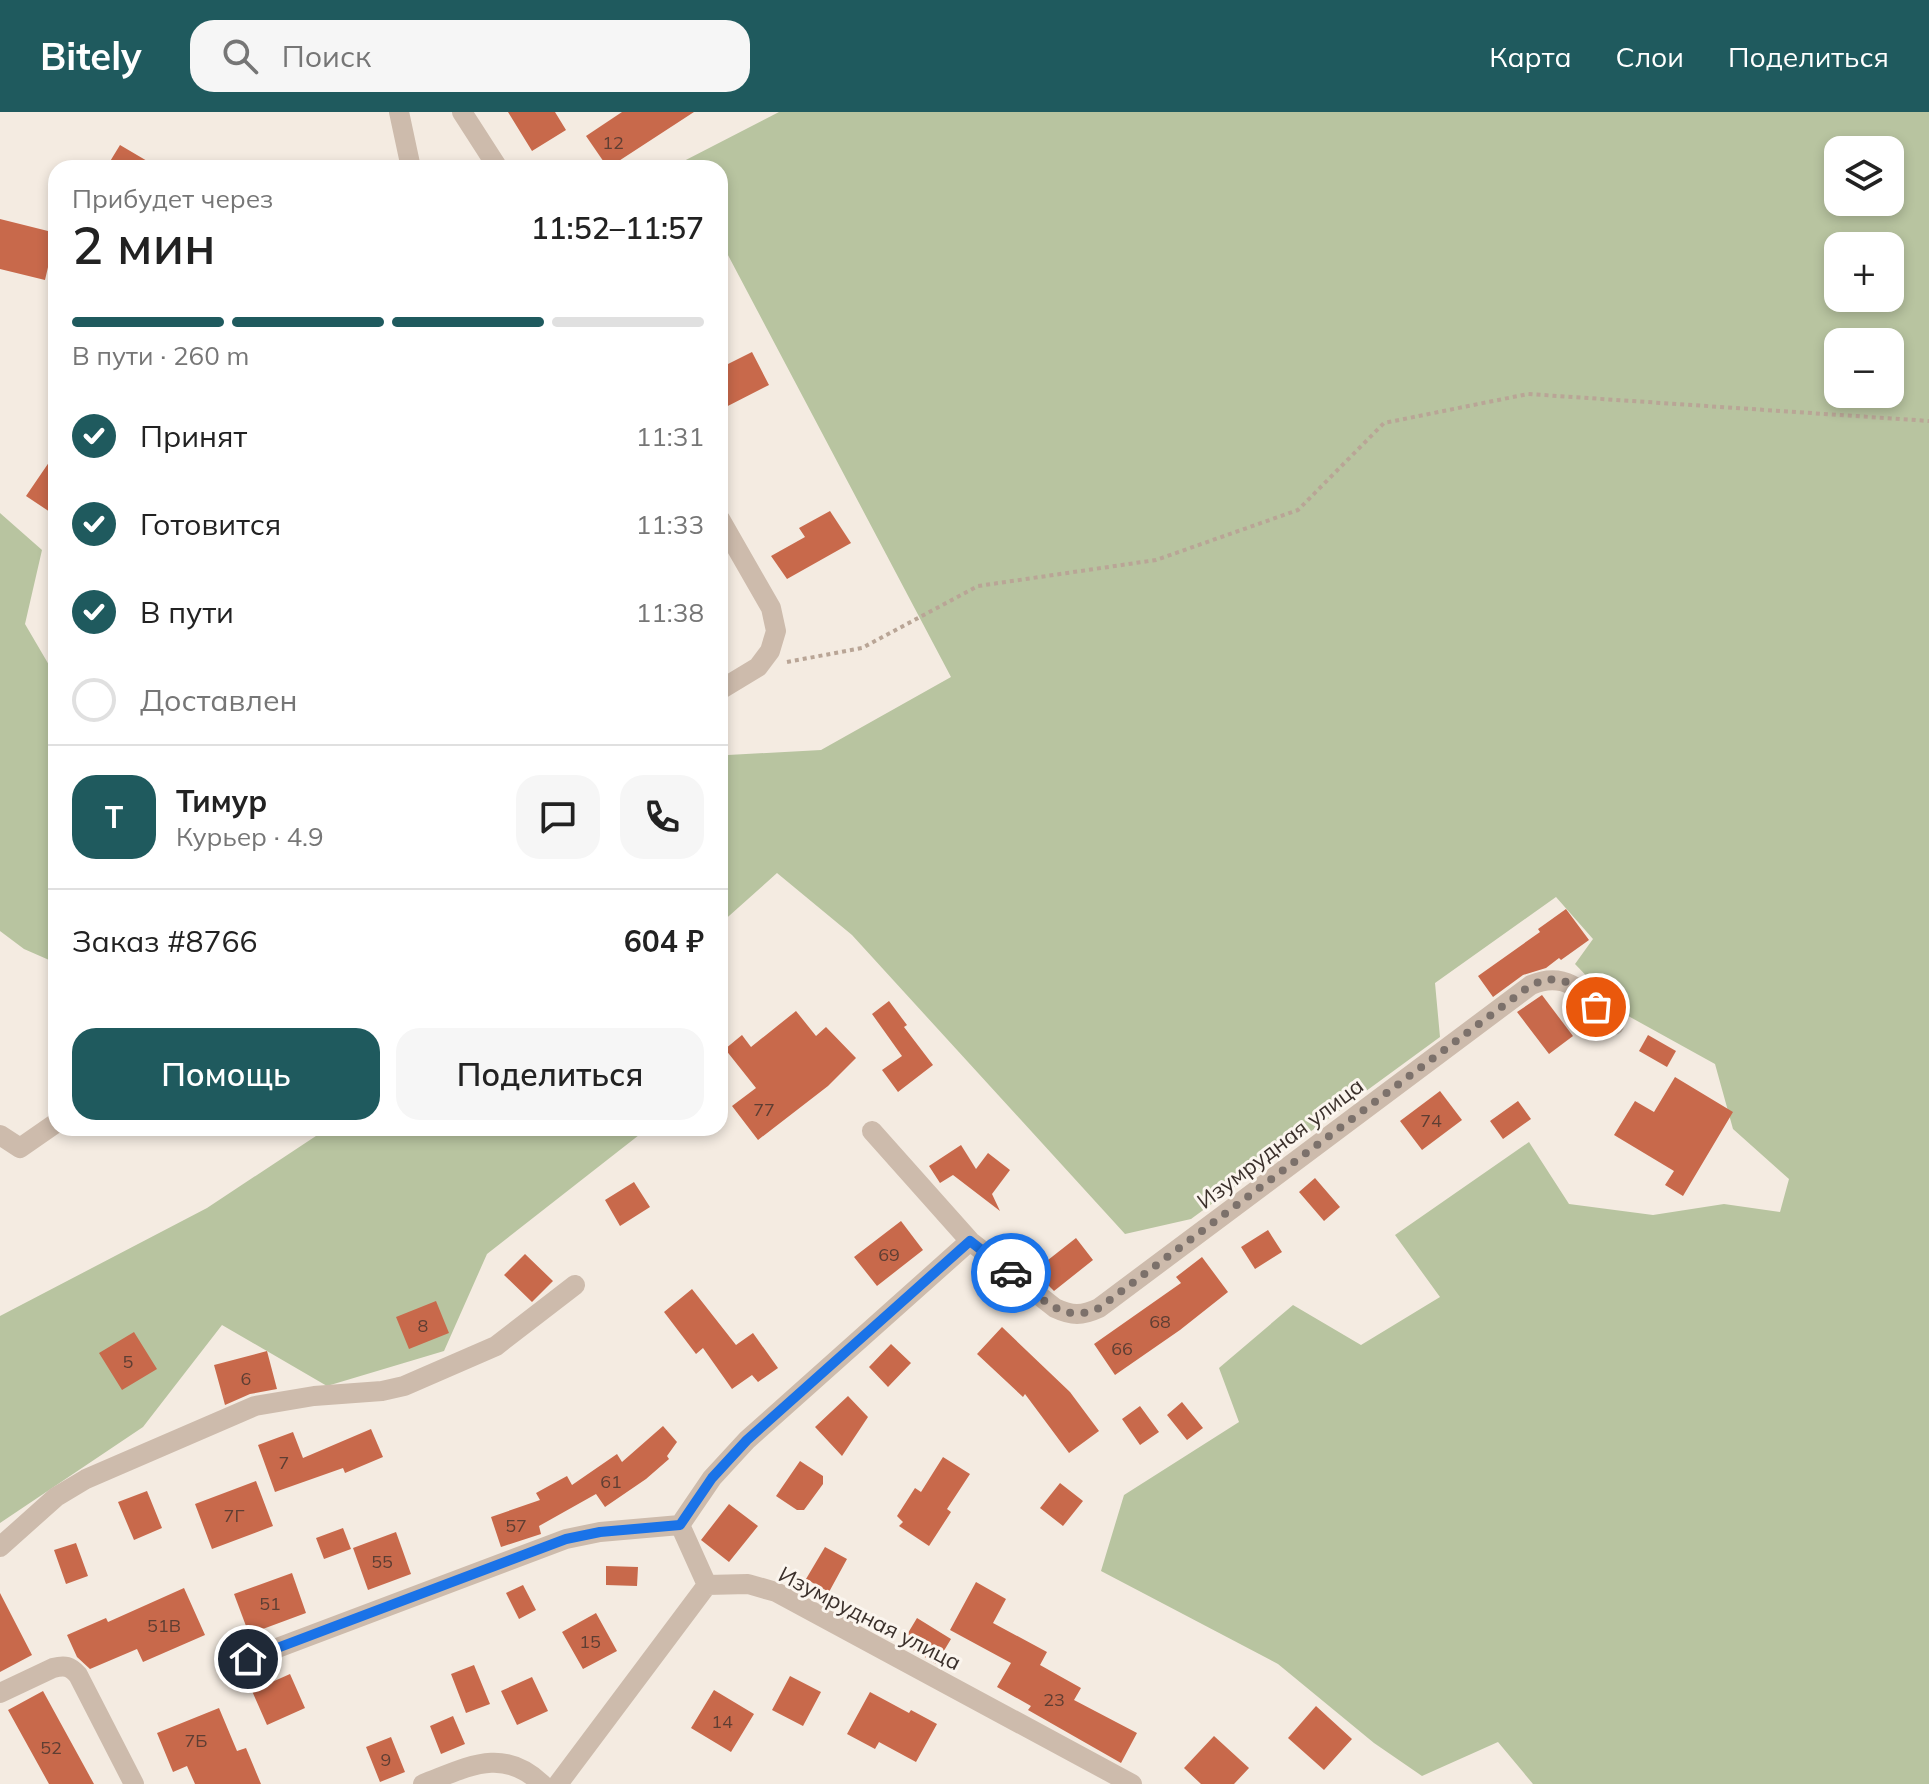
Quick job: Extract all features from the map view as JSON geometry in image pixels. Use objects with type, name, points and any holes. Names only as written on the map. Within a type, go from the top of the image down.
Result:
[{"type":"street","points":[[399,112],[409,160]]},
{"type":"street","points":[[462,112],[493,160]]},
{"type":"street","points":[[728,533],[771,608],[776,631],[770,651],[758,667],[728,685]]},
{"type":"street","name":"Изумрудная улица","points":[[872,1131],[970,1241],[1055,1308],[1069,1315],[1085,1315],[1112,1299],[1531,985],[1547,978],[1564,980],[1578,989],[1614,1025]]},
{"type":"street","points":[[0,1135],[20,1148],[48,1129]]},
{"type":"street","points":[[680,1525],[712,1478],[747,1440],[970,1241]]},
{"type":"street","points":[[0,1547],[56,1497],[86,1479],[255,1406],[404,1386],[496,1346],[575,1285]]},
{"type":"street","points":[[558,1784],[707,1585],[680,1525]]},
{"type":"street","points":[[248,1659],[566,1539],[600,1532],[680,1525]]},
{"type":"street","name":"Изумрудная улица","points":[[707,1585],[748,1584],[776,1592],[1132,1784]]},
{"type":"street","points":[[0,1693],[53,1668],[63,1665],[72,1668],[134,1784]]},
{"type":"street","points":[[423,1784],[491,1761],[513,1764],[532,1774],[542,1784]]},
{"type":"path","points":[[758,667],[862,648],[978,586],[1156,560],[1298,510],[1384,423],[1528,394],[1929,421]]},
{"type":"green space","points":[[779,112],[1929,112],[1929,1784],[1533,1784],[1498,1742],[1422,1776],[1374,1743],[1278,1664],[1101,1571],[1124,1495],[1239,1422],[1219,1368],[1293,1305],[1361,1345],[1440,1297],[1395,1235],[1529,1142],[1569,1204],[1653,1215],[1724,1204],[1780,1212],[1789,1179],[1733,1129],[1715,1064],[1621,1012],[1575,964],[1593,939],[1556,897],[1435,983],[1440,1037],[1191,1219],[1125,1234],[852,935],[777,873],[728,917],[728,755],[821,750],[951,677],[728,255],[728,160],[686,160]]},
{"type":"green space","points":[[0,513],[42,550],[25,624],[48,663],[48,960],[24,949],[0,931]]},
{"type":"green space","points":[[316,1136],[638,1136],[487,1254],[444,1351],[327,1386],[222,1325],[143,1427],[0,1523],[0,1316],[207,1208]]},
{"type":"building","points":[[508,112],[555,112],[566,130],[532,151]]},
{"type":"building","points":[[622,112],[694,112],[620,160],[602,160],[586,136]]},
{"type":"building","points":[[120,145],[145,160],[111,160]]},
{"type":"building","points":[[0,219],[48,231],[45,280],[0,269]]},
{"type":"building","points":[[752,352],[769,385],[728,406],[728,364]]},
{"type":"building","points":[[48,464],[48,511],[26,496]]},
{"type":"building","points":[[830,511],[851,543],[787,579],[771,556],[805,537],[799,528]]},
{"type":"building","points":[[1566,909],[1589,940],[1546,968],[1523,975],[1493,997],[1478,976],[1540,932],[1538,929]]},
{"type":"building","points":[[1542,995],[1573,1036],[1549,1054],[1517,1012]]},
{"type":"building","points":[[889,1001],[933,1065],[898,1092],[882,1070],[902,1056],[872,1014]]},
{"type":"building","points":[[796,1011],[816,1036],[826,1027],[856,1058],[828,1086],[758,1140],[732,1106],[756,1088],[728,1053],[728,1047],[742,1035],[751,1047]]},
{"type":"building","points":[[1648,1035],[1676,1051],[1667,1067],[1639,1051]]},
{"type":"building","points":[[1675,1077],[1733,1112],[1683,1196],[1665,1185],[1674,1171],[1614,1135],[1635,1101],[1654,1112]]},
{"type":"building","points":[[1440,1091],[1462,1120],[1422,1150],[1400,1121]]},
{"type":"building","points":[[1518,1101],[1531,1119],[1503,1139],[1490,1121]]},
{"type":"building","points":[[961,1145],[976,1169],[988,1153],[1010,1170],[992,1194],[1000,1211],[953,1175],[940,1183],[929,1166]]},
{"type":"building","points":[[1315,1178],[1340,1207],[1324,1221],[1299,1192]]},
{"type":"building","points":[[634,1182],[650,1207],[620,1226],[605,1200]]},
{"type":"building","points":[[901,1221],[923,1250],[877,1286],[854,1257]]},
{"type":"building","points":[[1268,1230],[1282,1252],[1255,1269],[1241,1247]]},
{"type":"building","points":[[1076,1238],[1093,1260],[1054,1291],[1034,1271]]},
{"type":"building","points":[[525,1254],[553,1281],[532,1302],[504,1275]]},
{"type":"building","points":[[1202,1257],[1228,1292],[1115,1375],[1094,1344],[1181,1283],[1176,1277]]},
{"type":"building","points":[[692,1289],[736,1345],[753,1333],[778,1368],[758,1382],[752,1375],[732,1389],[703,1348],[696,1354],[664,1312]]},
{"type":"building","points":[[436,1301],[449,1333],[409,1349],[396,1317]]},
{"type":"building","points":[[1002,1327],[1070,1392],[1099,1431],[1069,1453],[1025,1394],[1023,1397],[977,1354]]},
{"type":"building","points":[[134,1332],[157,1369],[122,1390],[99,1353]]},
{"type":"building","points":[[891,1344],[911,1363],[888,1387],[869,1367]]},
{"type":"building","points":[[267,1351],[277,1389],[250,1394],[225,1405],[214,1365]]},
{"type":"building","points":[[848,1396],[868,1417],[842,1456],[815,1427]]},
{"type":"building","points":[[1182,1402],[1203,1428],[1187,1440],[1167,1415]]},
{"type":"building","points":[[1140,1406],[1159,1432],[1140,1445],[1122,1419]]},
{"type":"building","points":[[663,1426],[677,1442],[667,1456],[669,1459],[646,1479],[605,1507],[596,1494],[539,1526],[541,1534],[501,1547],[491,1517],[540,1500],[536,1493],[567,1476],[572,1485],[617,1454],[622,1462]]},
{"type":"building","points":[[371,1429],[383,1457],[345,1473],[343,1468],[275,1492],[258,1445],[293,1432],[303,1458]]},
{"type":"building","points":[[943,1457],[970,1474],[947,1509],[951,1512],[929,1546],[899,1526],[903,1522],[897,1516],[915,1488],[921,1492]]},
{"type":"building","points":[[800,1461],[823,1476],[823,1484],[804,1510],[797,1510],[776,1496]]},
{"type":"building","points":[[256,1481],[273,1526],[212,1549],[195,1504]]},
{"type":"building","points":[[1060,1483],[1083,1501],[1063,1526],[1040,1508]]},
{"type":"building","points":[[147,1491],[162,1528],[134,1540],[118,1502]]},
{"type":"building","points":[[729,1504],[758,1526],[729,1562],[701,1540]]},
{"type":"building","points":[[343,1528],[351,1549],[324,1559],[316,1538]]},
{"type":"building","points":[[396,1532],[411,1574],[368,1590],[353,1548]]},
{"type":"building","points":[[76,1543],[88,1576],[66,1584],[54,1550]]},
{"type":"building","points":[[825,1547],[847,1559],[829,1592],[806,1579]]},
{"type":"building","points":[[606,1566],[638,1567],[637,1586],[606,1585]]},
{"type":"building","points":[[292,1573],[306,1613],[249,1634],[234,1594]]},
{"type":"building","points":[[976,1582],[1006,1599],[993,1623],[1047,1652],[1040,1665],[1081,1688],[1074,1700],[1137,1733],[1121,1763],[1028,1710],[1031,1706],[997,1687],[1011,1663],[950,1630]]},
{"type":"building","points":[[523,1585],[536,1610],[519,1619],[506,1593]]},
{"type":"building","points":[[184,1588],[205,1635],[143,1662],[137,1649],[90,1669],[77,1657],[67,1635],[106,1618],[108,1622]]},
{"type":"building","points":[[0,1593],[32,1655],[0,1672]]},
{"type":"building","points":[[596,1613],[617,1651],[583,1669],[562,1632]]},
{"type":"building","points":[[917,1618],[951,1639],[936,1664],[902,1643]]},
{"type":"building","points":[[474,1665],[490,1704],[466,1713],[451,1674]]},
{"type":"building","points":[[290,1674],[305,1708],[267,1725],[252,1691]]},
{"type":"building","points":[[790,1676],[821,1692],[803,1726],[772,1710]]},
{"type":"building","points":[[532,1677],[548,1711],[517,1725],[501,1691]]},
{"type":"building","points":[[714,1690],[754,1714],[731,1752],[691,1728]]},
{"type":"building","points":[[43,1691],[94,1784],[49,1784],[8,1710]]},
{"type":"building","points":[[870,1692],[937,1724],[916,1762],[879,1742],[875,1749],[847,1734]]},
{"type":"building","points":[[1316,1706],[1352,1739],[1324,1770],[1288,1738]]},
{"type":"building","points":[[219,1708],[237,1751],[246,1748],[261,1784],[195,1784],[187,1766],[173,1772],[157,1733]]},
{"type":"building","points":[[453,1716],[465,1744],[441,1754],[430,1726]]},
{"type":"building","points":[[1214,1736],[1249,1768],[1234,1784],[1201,1784],[1184,1768]]},
{"type":"building","points":[[391,1737],[405,1772],[380,1782],[366,1747]]},
{"type":"way so far","points":[[1011,1273],[1055,1308],[1069,1315],[1085,1315],[1099,1308],[1531,985],[1547,978],[1564,980],[1596,1007]]},
{"type":"route","points":[[248,1659],[566,1539],[600,1532],[680,1525],[712,1478],[747,1440],[970,1241],[1011,1273]]}]
